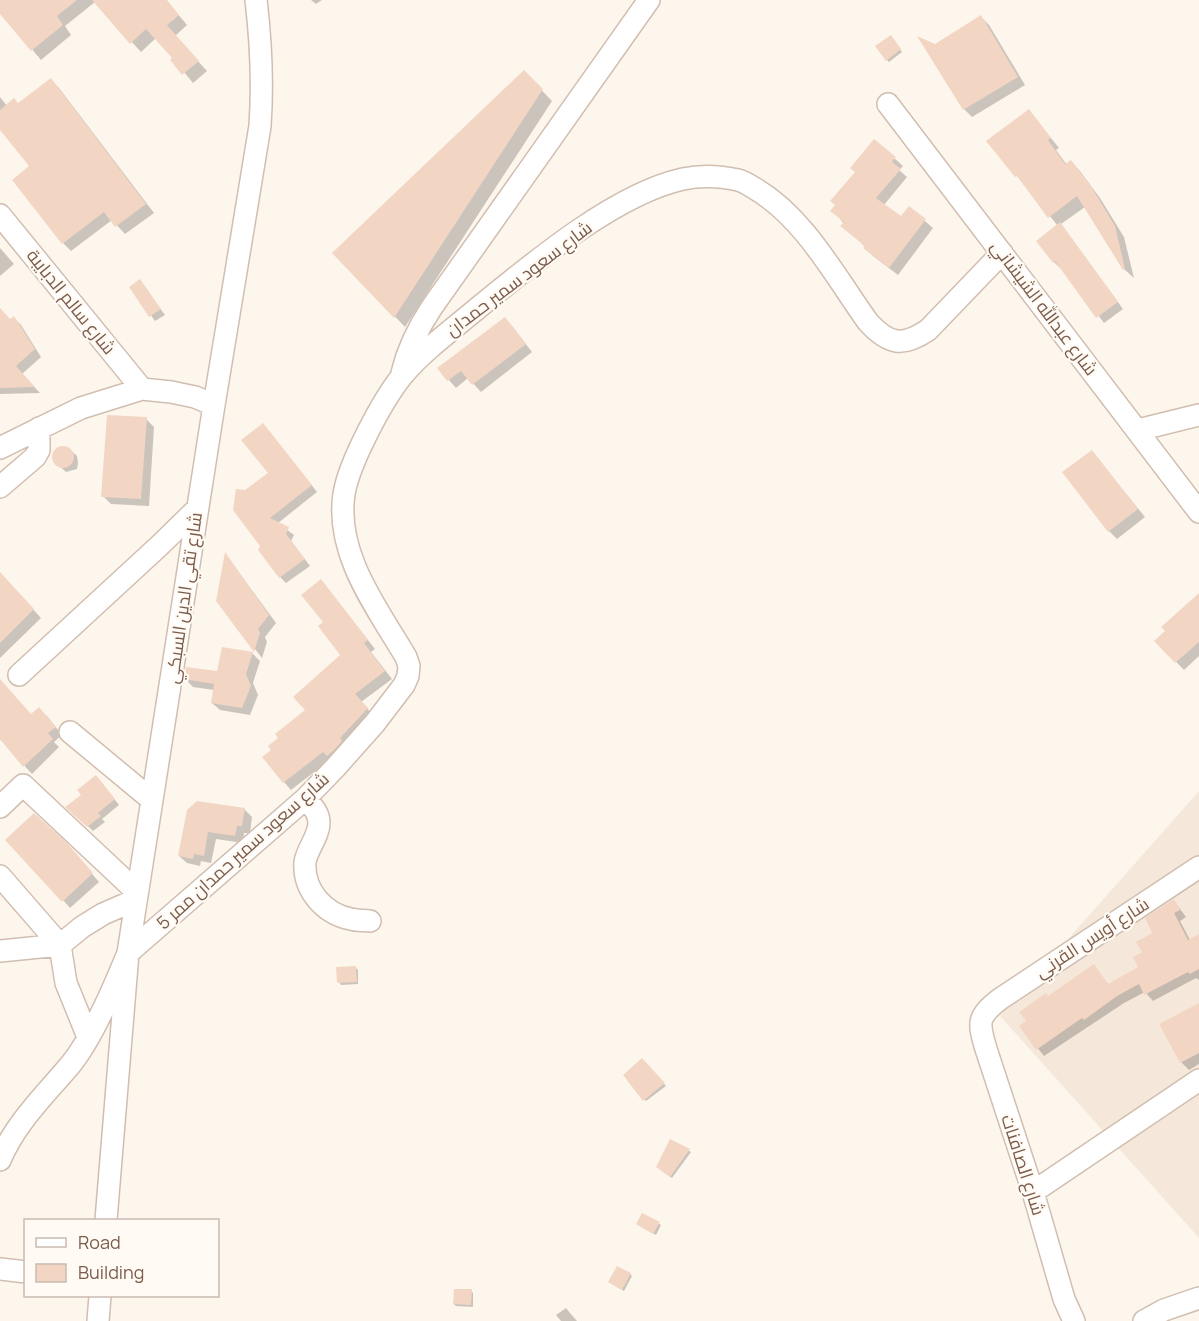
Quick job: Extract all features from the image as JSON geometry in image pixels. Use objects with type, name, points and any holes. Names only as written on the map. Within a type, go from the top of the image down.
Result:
[{"type":"street","name":"شارع تقي الدين السبكي","points":[[0,1160],[30,1111],[72,1063],[88,1037],[129,953],[136,896],[260,126],[262,76],[256,0]]},
{"type":"street","name":"شارع سعود سمير حمدان","points":[[402,377],[406,357],[416,332],[432,307],[649,0]]},
{"type":"street","name":"شارع عبدالله الشيشاني","points":[[888,104],[1199,512]]},
{"type":"street","name":"شارع سعود سمير حمدان","points":[[405,657],[356,569],[345,532],[343,511],[349,474],[374,422],[402,377],[418,360],[488,300],[579,231],[625,203],[659,186],[684,178],[707,176],[740,180],[759,191],[783,210],[806,235],[868,322],[878,333],[892,341],[914,339],[928,330],[1002,254]]},
{"type":"street","name":"شارع سالم الدبايبة","points":[[0,215],[142,389]]},
{"type":"street","points":[[0,448],[81,408],[142,389],[195,397],[214,405]]},
{"type":"street","points":[[1138,430],[1199,415]]},
{"type":"street","points":[[0,488],[35,457],[39,450],[39,428]]},
{"type":"street","points":[[19,675],[198,508]]},
{"type":"street","name":"شارع سعود سمير حمدان ممر 5","points":[[129,953],[305,799],[395,699],[408,676],[409,666],[405,657]]},
{"type":"street","points":[[70,732],[152,800]]},
{"type":"street","points":[[0,807],[22,785],[136,896],[82,927],[60,945],[0,951]]},
{"type":"street","points":[[305,799],[316,810],[319,824],[305,862],[307,883],[316,900],[349,919],[370,921]]},
{"type":"street","name":"شارع أويس القرني","points":[[986,1010],[1199,867]]},
{"type":"street","points":[[0,876],[60,945],[71,1001],[88,1037]]},
{"type":"street","points":[[106,1219],[129,953]]},
{"type":"street","name":"شارع الصافنات","points":[[986,1010],[980,1019],[980,1030],[1033,1192],[1064,1299],[1074,1321]]},
{"type":"street","points":[[1033,1192],[1199,1080]]},
{"type":"street","points":[[0,1269],[24,1272]]},
{"type":"street","points":[[98,1321],[100,1297]]},
{"type":"street","points":[[1144,1321],[1164,1310],[1199,1298]]},
{"type":"shaded area","points":[[1199,791],[1199,1238],[1000,1016]]},
{"type":"building","points":[[0,0],[77,0],[57,16],[63,25],[31,51],[0,14]]},
{"type":"building","points":[[92,0],[167,0],[179,15],[167,25],[199,61],[182,75],[170,60],[172,58],[146,29],[130,44]]},
{"type":"building","points":[[981,15],[1018,77],[963,110],[917,36],[935,44]]},
{"type":"building","points":[[891,35],[901,49],[886,61],[875,46]]},
{"type":"building","points":[[524,70],[543,89],[394,318],[332,253]]},
{"type":"building","points":[[51,78],[146,204],[115,227],[104,212],[62,244],[12,180],[29,166],[0,130],[0,110],[14,98],[18,103]]},
{"type":"building","points":[[1029,109],[1051,138],[1048,140],[1065,164],[1071,160],[1091,186],[1115,226],[1125,269],[1123,270],[1077,196],[1048,218],[1017,176],[1015,177],[986,141]]},
{"type":"building","points":[[874,139],[896,157],[892,162],[901,169],[876,198],[901,216],[909,206],[926,219],[889,268],[840,226],[844,222],[830,211],[835,205],[830,201],[855,172],[850,168]]},
{"type":"building","points":[[1060,222],[1118,302],[1096,318],[1055,261],[1053,263],[1036,241]]},
{"type":"building","points":[[140,279],[161,309],[149,317],[129,287]]},
{"type":"building","points":[[0,308],[10,319],[14,316],[35,349],[16,366],[35,387],[0,388]]},
{"type":"building","points":[[505,317],[526,344],[472,385],[461,371],[447,381],[437,368]]},
{"type":"building","points":[[107,415],[147,417],[141,499],[101,497]]},
{"type":"building","points":[[263,423],[312,485],[270,518],[289,527],[286,534],[305,559],[279,578],[258,550],[260,546],[233,510],[236,489],[245,490],[268,473],[241,440]]},
{"type":"building","points":[[63,446],[71,449],[74,457],[71,465],[63,468],[55,465],[52,457],[55,449]]},
{"type":"building","points":[[1092,450],[1138,509],[1108,532],[1062,472]]},
{"type":"building","points":[[225,552],[269,615],[258,629],[260,633],[254,652],[216,601]]},
{"type":"building","points":[[0,572],[34,609],[0,643]]},
{"type":"building","points":[[321,579],[368,640],[364,643],[385,671],[355,694],[368,708],[340,738],[342,741],[335,749],[327,756],[323,752],[283,783],[262,757],[271,750],[268,746],[278,738],[275,734],[305,710],[293,697],[340,655],[318,626],[323,622],[301,595]]},
{"type":"building","points":[[1199,593],[1199,642],[1175,663],[1154,641],[1165,631],[1161,627]]},
{"type":"building","points":[[222,647],[253,652],[246,674],[251,686],[242,708],[211,703],[214,684],[184,679],[186,667],[217,671]]},
{"type":"building","points":[[0,679],[31,714],[39,707],[56,727],[48,733],[53,739],[23,767],[0,739]]},
{"type":"building","points":[[96,775],[115,799],[98,813],[101,816],[87,827],[65,807],[81,795],[77,790]]},
{"type":"building","points":[[197,801],[245,808],[242,826],[237,826],[235,836],[208,832],[204,856],[194,854],[193,859],[178,856],[187,810]]},
{"type":"building","points":[[34,813],[67,843],[93,873],[62,902],[5,840]]},
{"type":"building","points":[[1174,899],[1180,910],[1174,913],[1188,940],[1199,934],[1199,969],[1190,974],[1188,972],[1144,995],[1139,984],[1117,996],[1084,1020],[1082,1018],[1036,1050],[1019,1026],[1026,1021],[1019,1012],[1046,993],[1048,996],[1094,964],[1108,984],[1138,967],[1133,957],[1142,952],[1136,942],[1152,933],[1145,918]]},
{"type":"building","points":[[356,966],[357,982],[337,983],[336,967]]},
{"type":"building","points":[[1199,1003],[1199,1053],[1180,1063],[1159,1024]]},
{"type":"building","points":[[642,1058],[665,1083],[643,1101],[623,1075]]},
{"type":"building","points":[[670,1139],[690,1149],[670,1177],[656,1167]]},
{"type":"building","points":[[642,1213],[660,1222],[653,1234],[636,1224]]},
{"type":"building","points":[[617,1266],[631,1273],[622,1290],[608,1282]]},
{"type":"building","points":[[454,1289],[472,1289],[471,1305],[453,1304]]}]
